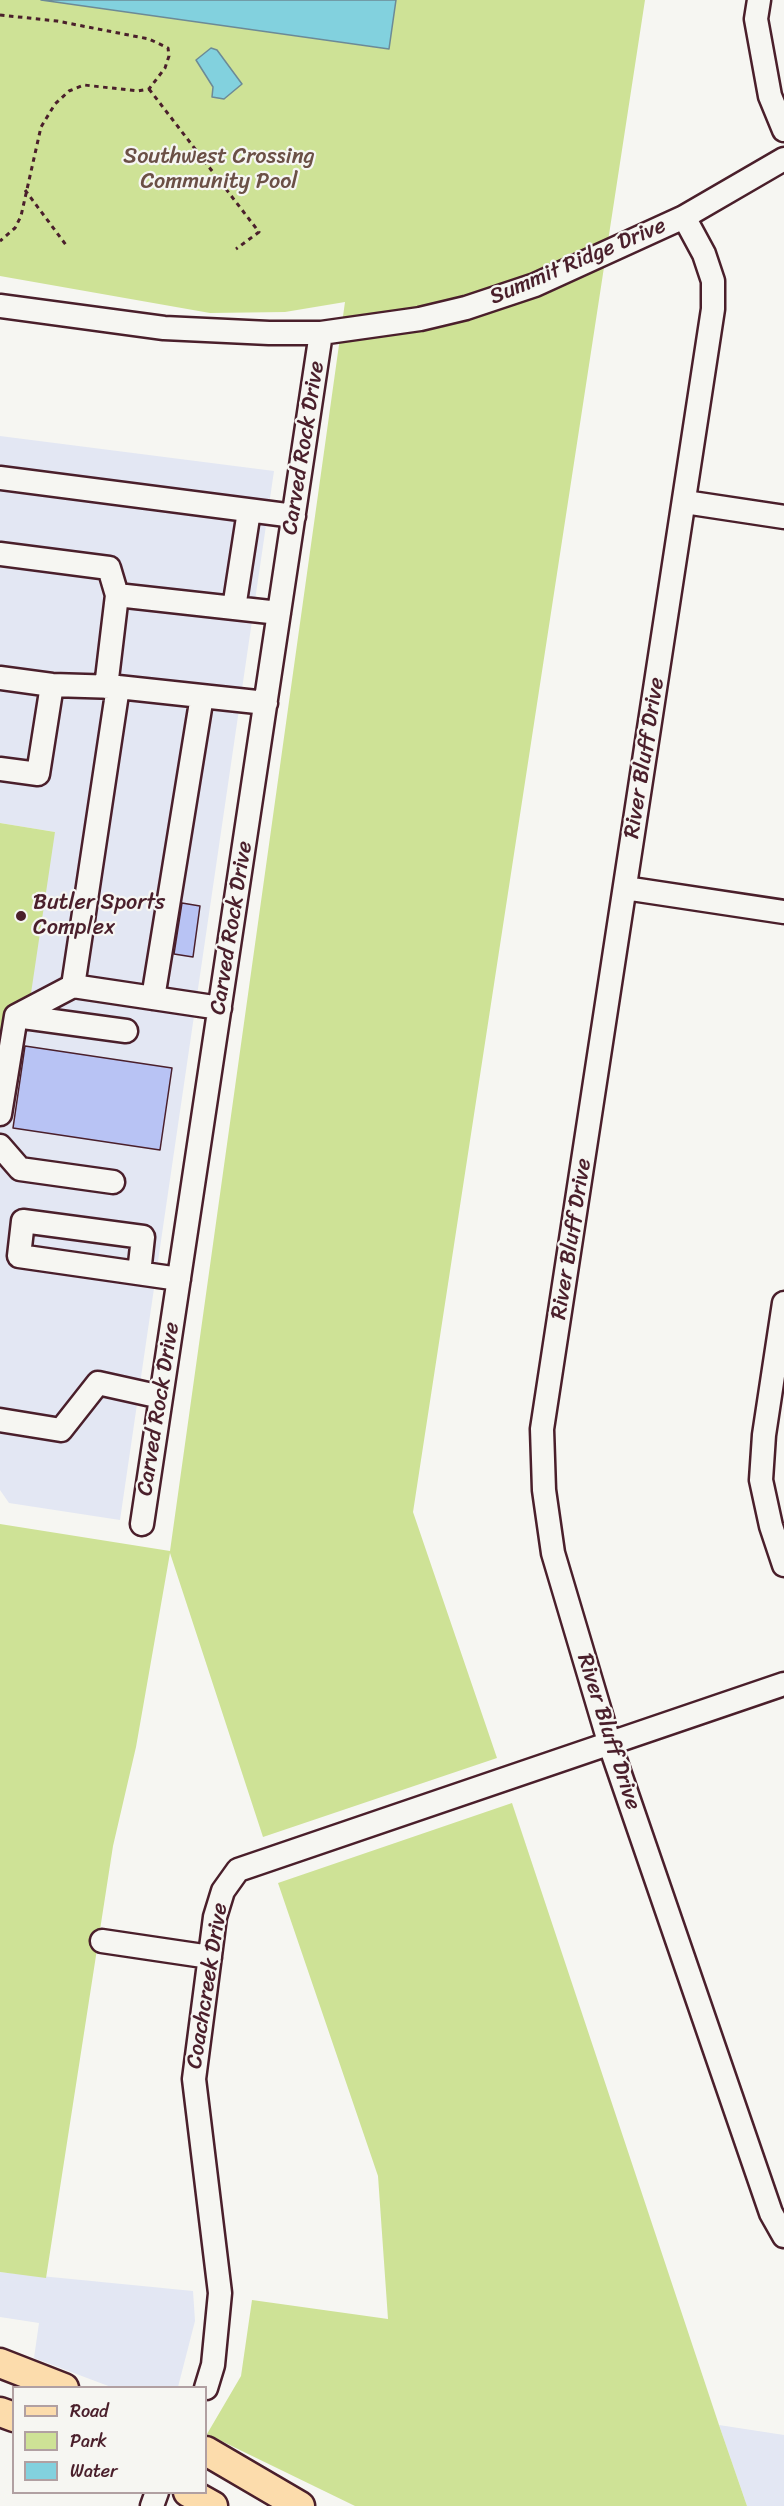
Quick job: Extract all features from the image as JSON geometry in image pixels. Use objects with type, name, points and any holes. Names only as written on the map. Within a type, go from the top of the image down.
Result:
[{"type":"main road","points":[[0,2363],[59,2386]]},
{"type":"main road","points":[[207,2452],[300,2506]]},
{"type":"main road","points":[[190,2494],[213,2506]]},
{"type":"street","points":[[759,0],[756,20],[770,96],[784,130]]},
{"type":"street","name":"Summit Ridge Drive","points":[[0,306],[164,328],[321,333],[420,319],[466,308],[535,285],[684,217],[784,159]]},
{"type":"street","name":"River Bluff Drive","points":[[684,217],[704,254],[713,281],[713,309],[543,1429],[544,1490],[553,1553],[610,1745],[771,2212],[784,2236]]},
{"type":"street","name":"Carved Rock Drive","points":[[142,1524],[321,333]]},
{"type":"street","points":[[0,478],[294,516]]},
{"type":"street","points":[[685,502],[784,517]]},
{"type":"street","points":[[234,608],[249,511]]},
{"type":"street","points":[[0,554],[109,568],[117,595],[112,687],[73,986]]},
{"type":"street","points":[[117,595],[279,613]]},
{"type":"street","points":[[0,678],[52,685],[112,687],[266,703]]},
{"type":"street","points":[[0,769],[38,774],[52,685]]},
{"type":"street","points":[[153,998],[202,696]]},
{"type":"street","points":[[625,888],[784,912]]},
{"type":"street","points":[[16,1016],[73,986],[220,1008]]},
{"type":"street","points":[[16,1016],[126,1031]]},
{"type":"street","points":[[0,1114],[16,1016]]},
{"type":"street","points":[[0,1146],[20,1168],[113,1182]]},
{"type":"street","points":[[139,1273],[143,1237],[23,1221],[19,1256],[179,1279]]},
{"type":"street","points":[[784,1303],[764,1436],[761,1480],[771,1526],[784,1565]]},
{"type":"street","points":[[0,1420],[61,1430],[98,1383],[161,1397]]},
{"type":"street","name":"Coachcreek Drive","points":[[207,2386],[213,2365],[220,2293],[194,2079],[215,1917],[223,1891],[238,1870],[784,1684]]},
{"type":"street","points":[[102,1941],[210,1957]]},
{"type":"path","points":[[0,15],[57,21],[160,43],[168,48],[169,57],[161,74],[149,88],[138,91],[84,85],[69,92],[55,104],[41,127],[21,216],[15,228],[0,241]]},
{"type":"path","points":[[149,88],[259,232],[236,249]]},
{"type":"path","points":[[25,190],[66,245]]},
{"type":"shaded area","points":[[0,436],[274,471],[120,1520],[9,1503],[0,1490],[0,1044],[6,1007],[55,832],[0,823]]},
{"type":"shaded area","points":[[0,2272],[193,2291],[195,2321],[178,2386],[108,2386],[34,2358],[39,2323],[0,2317]]},
{"type":"shaded area","points":[[719,2425],[784,2435],[784,2506],[747,2506]]},
{"type":"green space","name":"Southwest Crossing Community Pool","points":[[0,0],[41,0],[388,49],[396,0],[645,0],[413,1512],[497,1758],[263,1837],[170,1553],[136,1747],[113,1846],[46,2278],[0,2272],[0,1524],[170,1551],[345,302],[285,312],[210,313],[0,276]]},
{"type":"green space","name":"Butler Sports Complex","points":[[0,823],[55,832],[30,1000],[6,1007],[0,1044]]},
{"type":"green space","points":[[512,1803],[747,2506],[355,2506],[207,2434],[241,2376],[252,2300],[388,2319],[378,2176],[278,1883]]},
{"type":"water","points":[[41,0],[396,0],[389,49]]},
{"type":"water","points":[[211,48],[217,50],[242,84],[224,99],[212,97],[213,87],[196,60]]},
{"type":"building","points":[[182,903],[200,906],[193,957],[174,954]]},
{"type":"building","points":[[25,1046],[172,1068],[160,1150],[13,1128]]},
{"type":"place","name":"Butler Sports Complex","points":[[21,916]]}]
